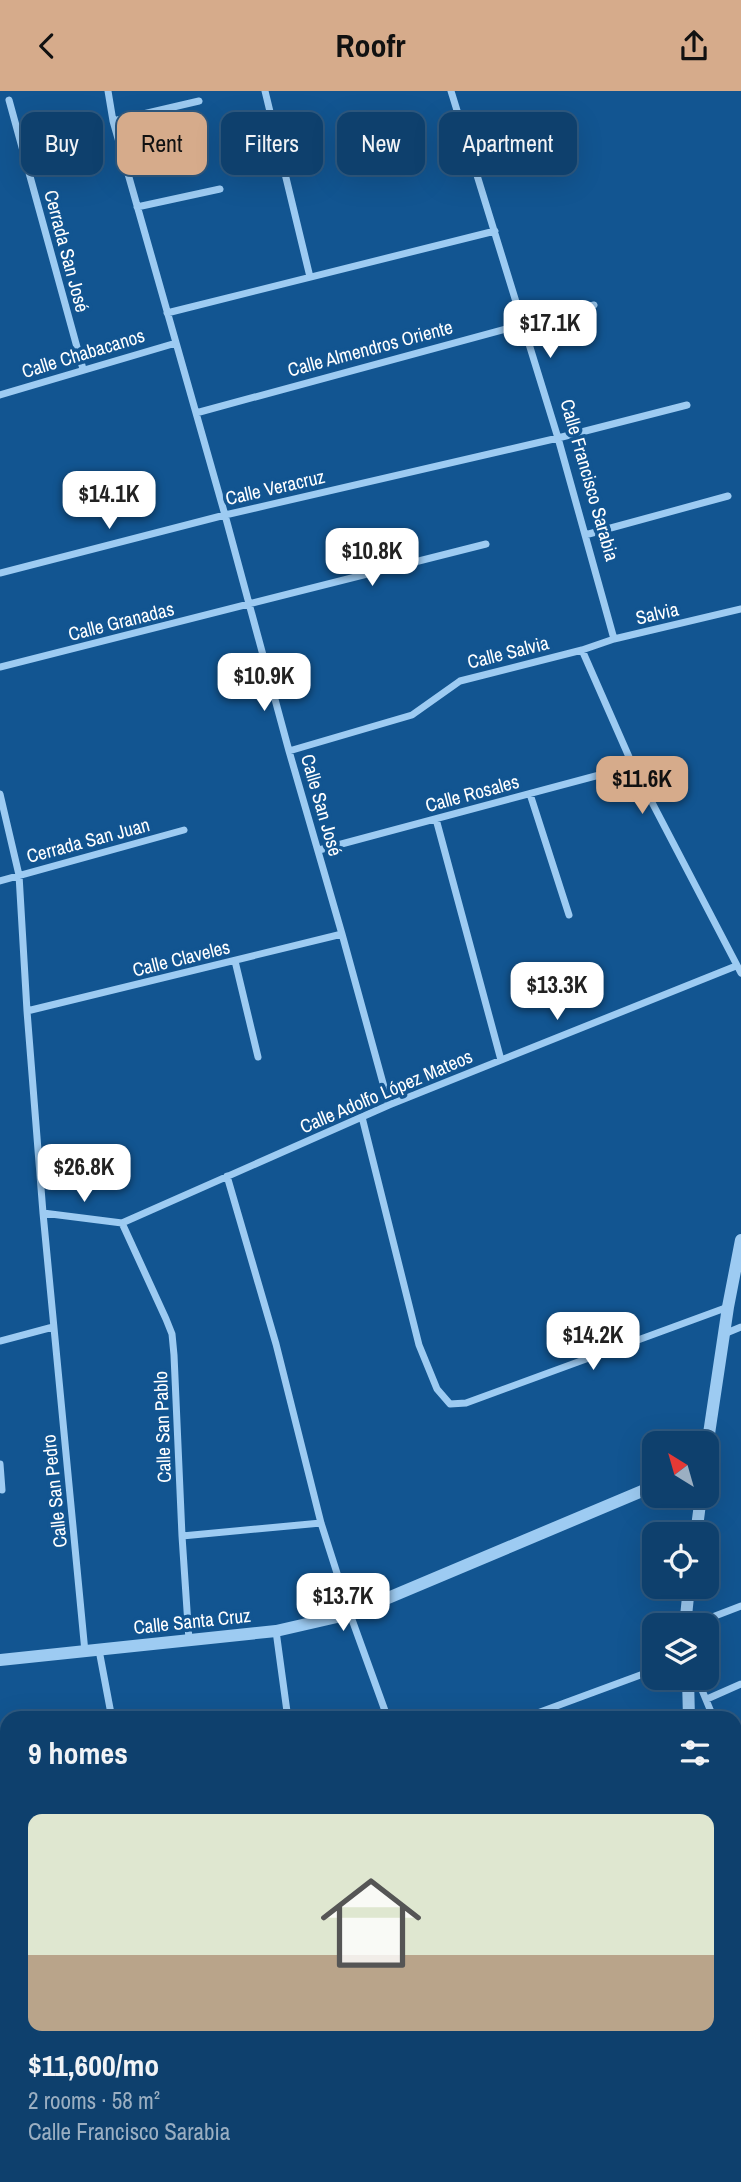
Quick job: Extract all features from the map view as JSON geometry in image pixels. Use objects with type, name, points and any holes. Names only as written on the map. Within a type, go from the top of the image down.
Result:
[{"type":"street","points":[[108,91],[113,121],[167,313],[495,231]]},
{"type":"street","points":[[265,91],[310,277]]},
{"type":"street","name":"Calle Francisco Sarabia","points":[[451,91],[558,438],[614,639]]},
{"type":"street","name":"Cerrada San José","points":[[9,100],[83,369]]},
{"type":"street","points":[[113,121],[199,101]]},
{"type":"street","points":[[137,207],[220,188]]},
{"type":"street","name":"Calle Almendros Oriente","points":[[195,413],[594,305]]},
{"type":"street","name":"Calle San José","points":[[167,313],[389,1105]]},
{"type":"street","name":"Calle Chabacanos","points":[[0,395],[176,342]]},
{"type":"street","name":"Calle Veracruz","points":[[0,573],[225,515],[558,438],[687,405]]},
{"type":"street","points":[[585,535],[728,496]]},
{"type":"street","points":[[250,605],[486,544]]},
{"type":"street","name":"Calle Granadas","points":[[0,667],[250,605]]},
{"type":"street","name":"Salvia","points":[[582,650],[614,639],[741,609]]},
{"type":"street","points":[[582,650],[633,766],[738,970]]},
{"type":"street","name":"Calle Salvia","points":[[289,751],[412,715],[460,681],[582,650]]},
{"type":"street","name":"Calle Rosales","points":[[319,850],[633,766]]},
{"type":"street","points":[[0,794],[19,875]]},
{"type":"street","points":[[530,794],[569,915]]},
{"type":"street","points":[[436,819],[501,1060]]},
{"type":"street","name":"Cerrada San Juan","points":[[0,881],[184,830]]},
{"type":"street","name":"Calle San Pedro","points":[[19,875],[43,1213],[85,1652]]},
{"type":"street","name":"Calle Claveles","points":[[27,1011],[342,934]]},
{"type":"street","points":[[235,961],[258,1057]]},
{"type":"street","name":"Calle Adolfo López Mateos","points":[[122,1223],[389,1105],[738,970]]},
{"type":"street","points":[[362,1117],[419,1345],[437,1389],[450,1404],[467,1403],[728,1307]]},
{"type":"street","points":[[227,1176],[276,1344],[321,1523],[385,1711]]},
{"type":"street","points":[[43,1213],[122,1223]]},
{"type":"street","name":"Calle San Pablo","points":[[122,1223],[172,1334],[189,1640]]},
{"type":"street","points":[[709,1431],[741,1240]]},
{"type":"street","points":[[0,1341],[53,1327]]},
{"type":"street","points":[[724,1334],[741,1327]]},
{"type":"street","points":[[0,1464],[2,1490]]},
{"type":"street","name":"Calle Santa Cruz","points":[[0,1660],[276,1631],[350,1614],[642,1491]]},
{"type":"street","points":[[182,1536],[321,1523]]},
{"type":"street","points":[[719,1614],[741,1606]]},
{"type":"street","points":[[276,1631],[287,1711]]},
{"type":"street","points":[[99,1650],[110,1711]]},
{"type":"street","points":[[543,1711],[642,1674]]},
{"type":"street","points":[[707,1699],[741,1684]]},
{"type":"street","points":[[688,1690],[689,1711]]},
{"type":"street","points":[[703,1690],[711,1711]]}]
